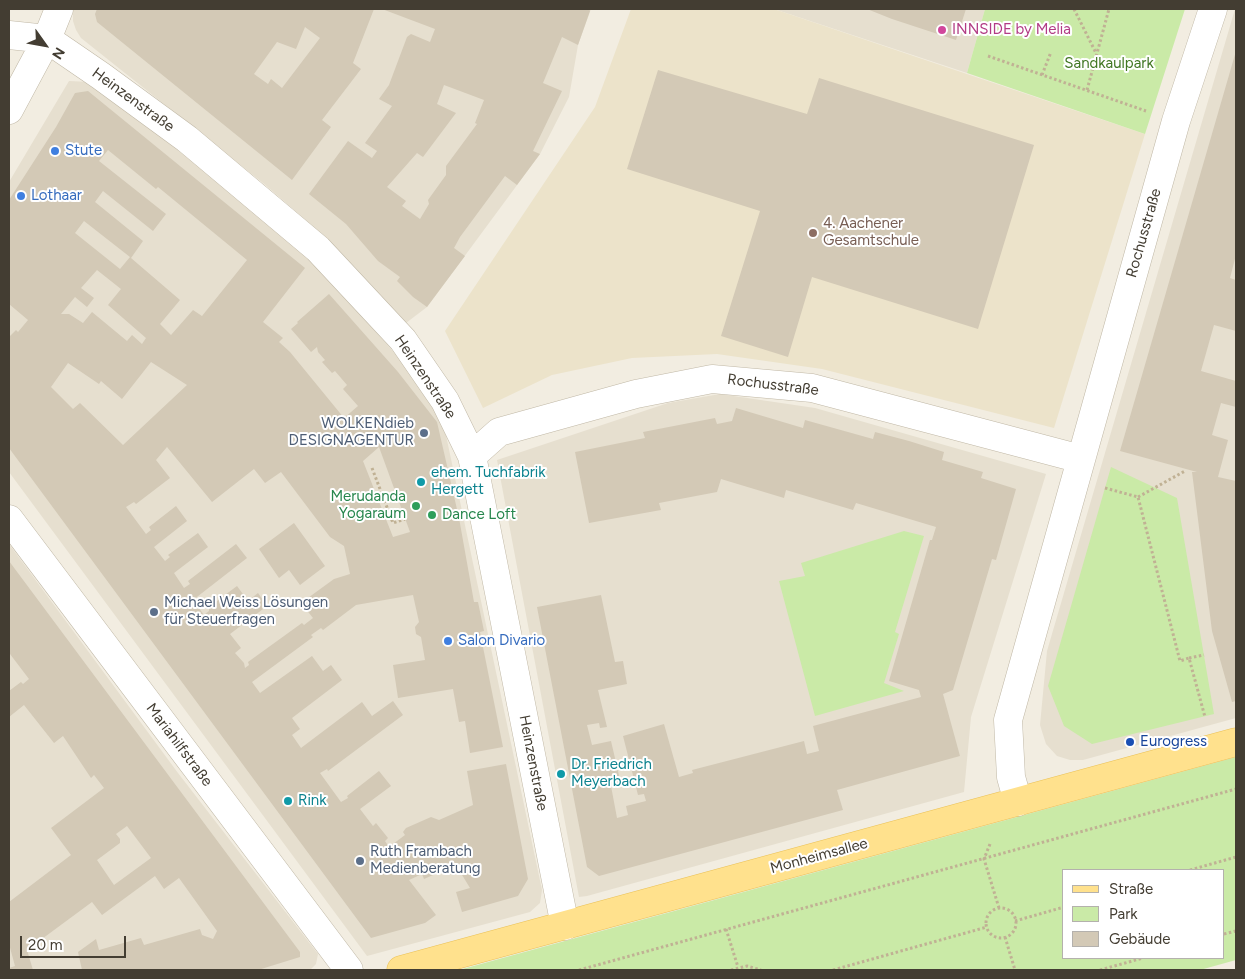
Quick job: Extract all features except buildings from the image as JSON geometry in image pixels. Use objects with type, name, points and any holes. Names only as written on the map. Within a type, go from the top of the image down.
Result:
[{"type":"main road","name":"Monheimsallee","points":[[401,970],[1236,742]]},
{"type":"street","points":[[9,110],[46,39],[59,9]]},
{"type":"street","name":"Rochusstraße","points":[[1018,802],[1011,777],[1008,720],[1176,121],[1213,9]]},
{"type":"street","points":[[9,35],[46,39]]},
{"type":"street","name":"Heinzenstraße","points":[[46,39],[186,139],[318,249],[403,340],[445,401],[472,456],[565,926]]},
{"type":"street","name":"Rochusstraße","points":[[472,456],[499,432],[636,394],[712,378],[812,388],[922,418],[1078,469]]},
{"type":"street","name":"Mariahilfstraße","points":[[9,519],[349,970]]},
{"type":"path","points":[[1074,9],[1097,54]]},
{"type":"path","points":[[1087,90],[1109,9]]},
{"type":"path","points":[[1042,75],[1051,52]]},
{"type":"path","points":[[988,56],[1176,121]]},
{"type":"path","points":[[372,468],[393,523],[405,519]]},
{"type":"path","points":[[1078,469],[1138,497]]},
{"type":"path","points":[[1138,497],[1185,471]]},
{"type":"path","points":[[1138,497],[1180,661],[1204,655]]},
{"type":"path","points":[[1189,658],[1204,710]]},
{"type":"path","points":[[579,970],[1236,790]]},
{"type":"path","points":[[990,843],[984,859],[999,908]]},
{"type":"path","points":[[1194,869],[1236,857]]},
{"type":"path","points":[[999,908],[1008,910],[1016,921],[1012,932],[1001,938],[992,935],[987,927],[990,913],[999,908]]},
{"type":"path","points":[[1016,921],[1062,908]]},
{"type":"path","points":[[833,970],[987,927]]},
{"type":"path","points":[[726,929],[738,967]]},
{"type":"path","points":[[1005,937],[1014,970]]},
{"type":"path","points":[[1100,970],[1139,959]]},
{"type":"path","points":[[731,970],[747,966],[761,970]]},
{"type":"shaded area","points":[[73,9],[591,9],[578,45],[569,97],[540,154],[427,307],[406,323],[322,234],[263,183],[81,38],[73,21]]},
{"type":"shaded area","name":"4. Aachener Gesamtschule","points":[[631,9],[774,9],[1145,134],[1054,428],[822,369],[717,354],[632,358],[552,375],[483,408],[445,331],[595,107]]},
{"type":"shaded area","points":[[774,9],[985,9],[967,73]]},
{"type":"shaded area","points":[[1235,9],[1236,718],[1083,760],[1070,760],[1057,756],[1046,744],[1040,725],[1047,651]]},
{"type":"shaded area","points":[[69,81],[90,82],[179,151],[313,261],[406,366],[443,421],[542,890],[540,903],[530,912],[367,956],[9,472],[9,182]]},
{"type":"shaded area","points":[[720,394],[815,408],[1046,474],[971,717],[964,792],[579,897],[497,460],[668,403]]},
{"type":"shaded area","points":[[9,544],[178,773],[318,954],[316,964],[310,970],[9,970]]},
{"type":"green space","name":"Sandkaulpark","points":[[985,9],[1185,9],[1145,134],[967,73]]},
{"type":"green space","points":[[1111,467],[1177,498],[1214,714],[1092,744],[1064,726],[1048,686]]},
{"type":"green space","points":[[904,531],[924,536],[895,632],[899,634],[884,683],[904,691],[815,716],[779,581],[805,576],[801,563]]},
{"type":"green space","points":[[1236,757],[1236,960],[1200,970],[459,970]]},
{"type":"place","name":"INNSIDE by Melia","points":[[942,30]]},
{"type":"place","name":"Stute","points":[[55,151]]},
{"type":"place","name":"Lothaar","points":[[21,196]]},
{"type":"place","name":"4. Aachener Gesamtschule","points":[[813,233]]},
{"type":"place","name":"WOLKENdieb DESIGNAGENTUR","points":[[424,433]]},
{"type":"place","name":"ehem. Tuchfabrik Hergett","points":[[421,482]]},
{"type":"place","name":"Merudanda Yogaraum","points":[[416,506]]},
{"type":"place","name":"Dance Loft","points":[[432,515]]},
{"type":"place","name":"Michael Weiss Lösungen für Steuerfragen","points":[[154,612]]},
{"type":"place","name":"Salon Divario","points":[[448,641]]},
{"type":"place","name":"Eurogress","points":[[1130,742]]},
{"type":"place","name":"Dr. Friedrich Meyerbach","points":[[561,774]]},
{"type":"place","name":"Rink","points":[[288,801]]},
{"type":"place","name":"Ruth Frambach Medienberatung","points":[[360,861]]}]
